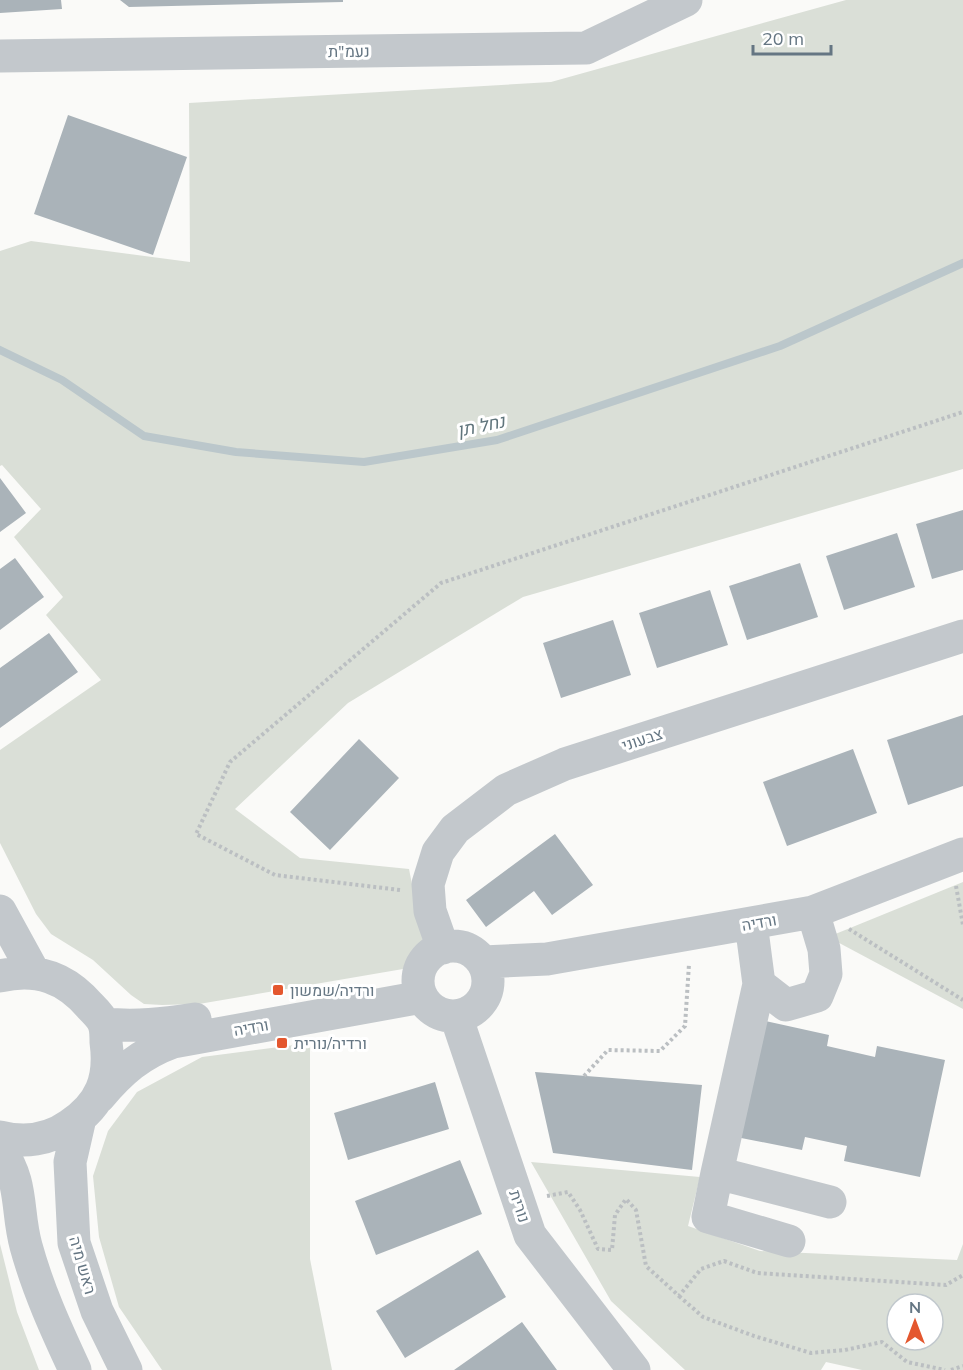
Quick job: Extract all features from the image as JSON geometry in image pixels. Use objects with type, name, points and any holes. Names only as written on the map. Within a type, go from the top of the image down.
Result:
[{"type":"street","name":"נעמ\"ת","points":[[0,56],[586,48],[686,0]]},
{"type":"street","name":"צבעוני","points":[[443,948],[430,911],[428,884],[438,852],[454,829],[506,790],[565,764],[963,636]]},
{"type":"street","name":"ורדיה","points":[[486,974],[547,959],[816,911],[957,857]]},
{"type":"street","points":[[0,911],[29,963],[77,991],[104,1024]]},
{"type":"street","points":[[759,984],[786,1005],[818,996],[826,974],[824,949],[816,911]]},
{"type":"street","points":[[751,923],[759,984],[708,1217],[789,1241]]},
{"type":"street","points":[[454,946],[466,948],[476,954],[486,974],[485,997],[478,1006],[467,1013],[456,1016],[445,1015],[428,1005],[420,987],[426,959],[443,948],[454,946]]},
{"type":"street","points":[[0,976],[14,972],[29,963],[81,968],[91,975],[116,1002],[139,1015],[201,1017]]},
{"type":"street","name":"ורדיה","points":[[104,1024],[132,1027],[160,1025],[201,1017],[420,987]]},
{"type":"street","name":"ורדיה","points":[[0,1137],[12,1140],[37,1140],[60,1132],[141,1056],[173,1042],[420,987]]},
{"type":"street","name":"נורית","points":[[456,1016],[530,1235],[634,1370]]},
{"type":"street","name":"ראש מיה","points":[[104,1024],[108,1067],[89,1107],[70,1162],[74,1243],[97,1311],[126,1370]]},
{"type":"street","points":[[0,1150],[15,1176],[25,1243],[39,1291],[75,1370]]},
{"type":"street","points":[[717,1173],[830,1202]]},
{"type":"path","points":[[429,893],[275,875],[196,834],[230,762],[441,583],[963,412]]},
{"type":"path","points":[[957,857],[963,925]]},
{"type":"path","points":[[816,911],[963,1000]]},
{"type":"path","points":[[584,1076],[608,1050],[660,1051],[685,1026],[690,934]]},
{"type":"path","points":[[518,1202],[568,1192],[580,1209],[598,1250],[612,1250],[615,1215],[626,1199],[636,1210],[646,1266],[703,1317],[754,1336],[811,1353],[845,1350],[882,1342],[907,1362],[945,1370]]},
{"type":"path","points":[[680,1296],[701,1269],[723,1261],[757,1272],[946,1285],[963,1275]]},
{"type":"path","points":[[951,1370],[963,1366]]},
{"type":"shaded area","points":[[846,0],[963,0],[963,469],[523,597],[348,703],[235,809],[300,858],[409,869],[424,945],[403,969],[199,1004],[144,1004],[93,960],[51,934],[36,914],[0,843],[0,750],[101,680],[46,615],[63,597],[14,537],[41,509],[2,465],[0,466],[0,251],[31,241],[190,262],[189,103],[551,82]]},
{"type":"shaded area","points":[[963,882],[963,1009],[828,937]]},
{"type":"shaded area","points":[[310,1043],[310,1259],[332,1370],[162,1370],[119,1307],[99,1237],[93,1176],[108,1131],[137,1092],[202,1057]]},
{"type":"shaded area","points":[[531,1162],[700,1177],[688,1226],[760,1251],[957,1260],[963,1244],[963,1370],[862,1370],[826,1362],[821,1370],[685,1370],[611,1301]]},
{"type":"shaded area","points":[[0,1244],[17,1312],[39,1370],[0,1370]]},
{"type":"building","points":[[0,0],[61,0],[62,9],[0,13]]},
{"type":"building","points":[[120,0],[343,0],[343,2],[129,7]]},
{"type":"building","points":[[68,115],[187,157],[153,255],[34,214]]},
{"type":"building","points":[[0,478],[26,513],[0,532]]},
{"type":"building","points":[[963,510],[963,570],[932,579],[916,524]]},
{"type":"building","points":[[897,533],[915,587],[844,610],[826,556]]},
{"type":"building","points":[[15,558],[44,597],[0,630],[0,569]]},
{"type":"building","points":[[800,563],[818,617],[747,640],[729,586]]},
{"type":"building","points":[[710,590],[728,645],[657,668],[639,613]]},
{"type":"building","points":[[613,620],[631,675],[561,698],[543,643]]},
{"type":"building","points":[[49,633],[78,672],[0,728],[0,668]]},
{"type":"building","points":[[963,715],[963,786],[908,805],[887,740]]},
{"type":"building","points":[[359,739],[399,778],[330,850],[290,812]]},
{"type":"building","points":[[853,749],[877,813],[787,846],[763,782]]},
{"type":"building","points":[[555,834],[593,885],[552,915],[534,891],[486,927],[466,900]]},
{"type":"building","points":[[761,1020],[829,1035],[827,1046],[875,1057],[877,1046],[945,1060],[920,1177],[844,1161],[847,1146],[805,1137],[802,1150],[736,1137]]},
{"type":"building","points":[[535,1072],[702,1085],[692,1170],[553,1153]]},
{"type":"building","points":[[435,1082],[449,1129],[348,1160],[334,1113]]},
{"type":"building","points":[[460,1160],[482,1214],[376,1255],[355,1201]]},
{"type":"building","points":[[478,1250],[506,1297],[405,1358],[376,1311]]},
{"type":"building","points":[[522,1322],[557,1370],[454,1370]]},
{"type":"waterway","name":"נחל תן","points":[[0,350],[62,380],[144,436],[236,452],[364,462],[497,440],[780,346],[963,263]]},
{"type":"place","name":"ורדיה/שמשון","points":[[278,990]]},
{"type":"place","name":"ורדיה/נורית","points":[[282,1043]]}]
